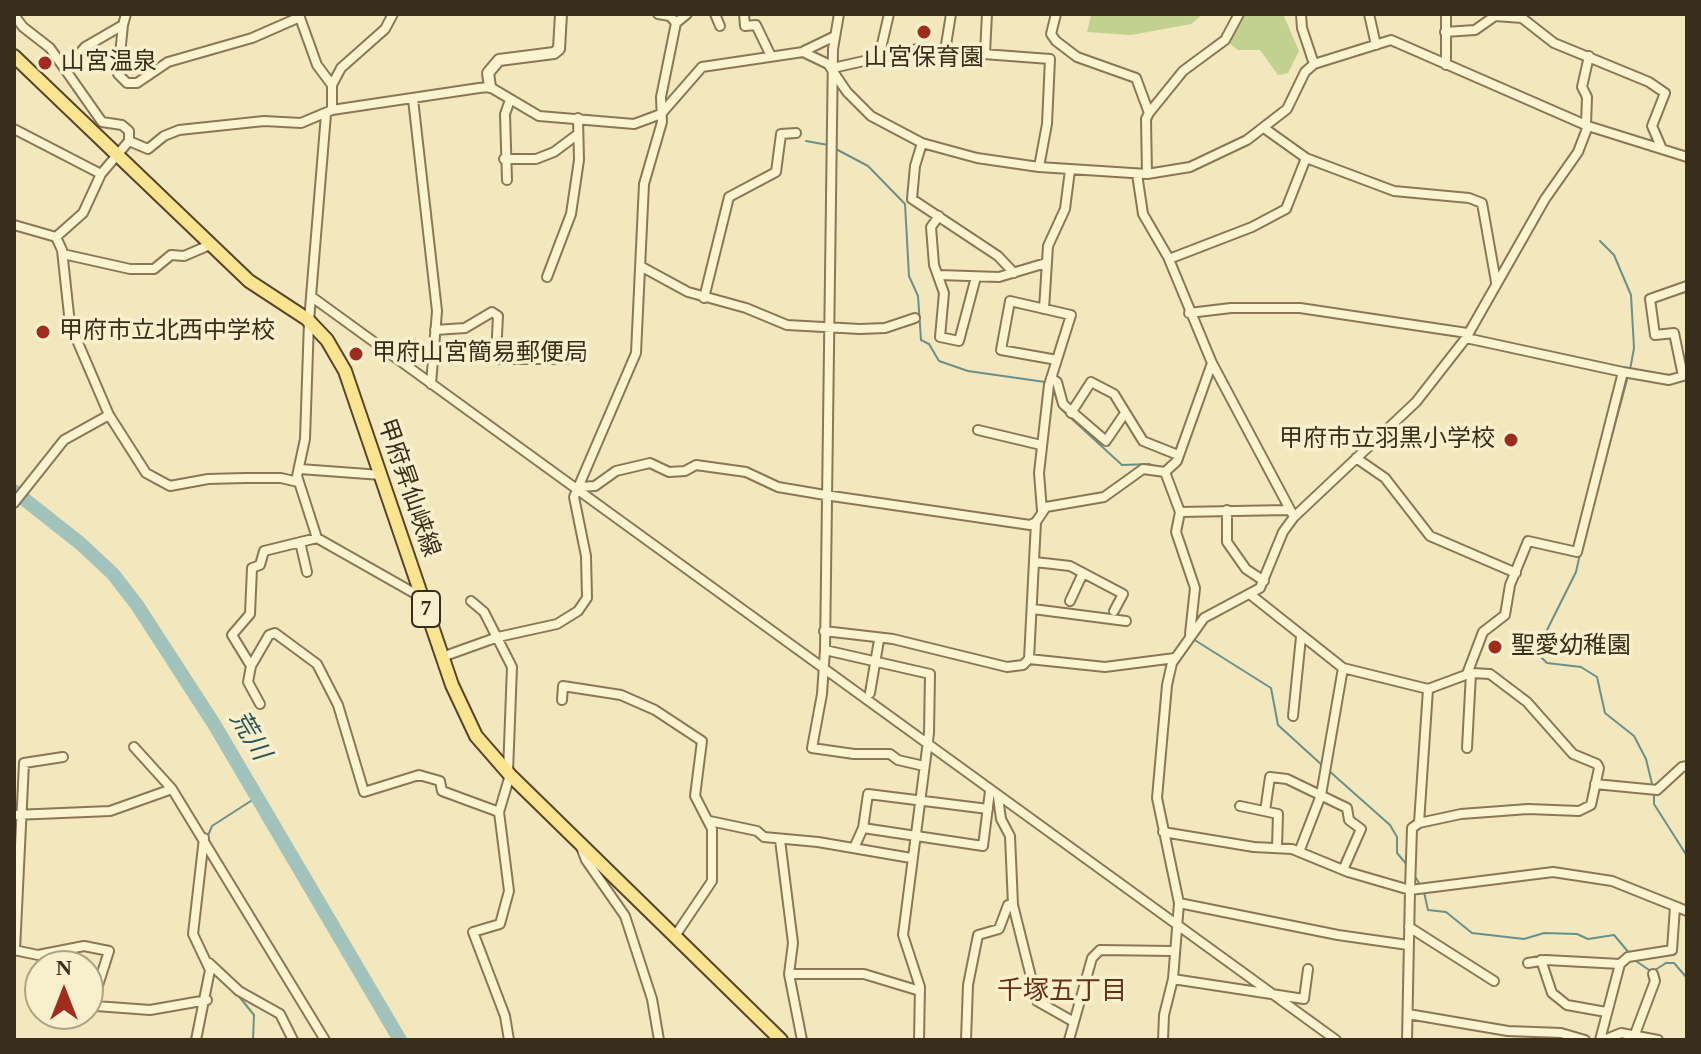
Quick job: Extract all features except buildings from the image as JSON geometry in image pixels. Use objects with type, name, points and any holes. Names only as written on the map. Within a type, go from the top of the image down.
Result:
[{"type":"main road","name":"甲府昇仙峡線","points":[[14,56],[249,281],[309,321],[338,355],[442,657],[476,736],[509,773],[781,1040]]},
{"type":"street","points":[[126,14],[118,74],[127,83],[137,83],[168,62],[252,38],[300,16],[317,65],[332,85]]},
{"type":"street","points":[[393,14],[385,29],[341,68],[332,85],[309,321],[305,439],[298,482],[317,538],[422,597]]},
{"type":"street","points":[[490,87],[488,73],[499,60],[554,53],[559,49],[561,14]]},
{"type":"street","points":[[658,14],[670,16],[676,23]]},
{"type":"street","points":[[442,657],[498,637],[557,624],[584,604],[586,556],[573,505],[636,353],[644,184],[661,114],[669,50],[676,23],[687,14]]},
{"type":"street","points":[[715,14],[720,26]]},
{"type":"street","points":[[744,14],[745,26],[756,25],[771,56]]},
{"type":"street","points":[[839,14],[833,37],[825,650],[822,694],[812,748],[854,754],[890,754],[898,760],[924,766]]},
{"type":"street","points":[[879,57],[889,14]]},
{"type":"street","points":[[945,51],[951,14]]},
{"type":"street","points":[[985,53],[987,14]]},
{"type":"street","points":[[1056,14],[1051,34],[1056,41],[1077,57],[1136,78],[1149,113]]},
{"type":"street","points":[[1239,14],[1225,40],[1183,71],[1146,119],[1143,214],[1169,259],[1212,363],[1291,514]]},
{"type":"street","points":[[1301,14],[1302,28],[1314,64]]},
{"type":"street","points":[[1369,14],[1376,45]]},
{"type":"street","points":[[1446,14],[1446,65]]},
{"type":"street","points":[[14,15],[23,27],[50,48],[102,122],[122,125],[129,131],[129,141],[101,174],[88,206],[56,237]]},
{"type":"street","points":[[1445,32],[1475,30],[1486,19],[1508,16],[1536,26],[1554,43],[1622,68],[1665,93],[1652,126],[1662,149]]},
{"type":"street","points":[[66,69],[85,47],[123,25]]},
{"type":"street","points":[[129,141],[148,149],[164,136],[179,130],[264,121],[301,123],[329,112],[490,87],[539,116],[634,124],[661,114],[702,67],[803,52],[833,37]]},
{"type":"street","points":[[803,52],[828,64],[871,116],[922,143],[977,158],[1039,167],[1142,174],[1190,167],[1264,128],[1287,109],[1305,72],[1314,64],[1376,45],[1397,42],[1587,125],[1687,157]]},
{"type":"street","points":[[833,70],[917,49],[1050,59],[1047,124],[1039,167]]},
{"type":"street","points":[[1163,1040],[1164,1015],[1173,979],[1175,923],[1179,903],[1157,798],[1167,685],[1175,658],[1190,635],[1213,612],[1251,595],[1264,581],[1291,514],[1416,402],[1467,336],[1545,199],[1578,152],[1587,125],[1587,97],[1582,87],[1589,56]]},
{"type":"street","points":[[413,99],[434,276],[435,330],[431,384]]},
{"type":"street","points":[[507,180],[505,114],[510,100]]},
{"type":"street","points":[[547,277],[571,214],[578,118]]},
{"type":"street","points":[[1264,128],[1306,158],[1394,191],[1469,198],[1482,203],[1496,283]]},
{"type":"street","points":[[14,129],[101,174]]},
{"type":"street","points":[[704,298],[729,197],[776,172],[781,134],[796,133]]},
{"type":"street","points":[[504,159],[536,159],[554,152],[578,134]]},
{"type":"street","points":[[922,143],[915,166],[912,199],[998,256],[1014,273]]},
{"type":"street","points":[[1169,259],[1286,209],[1306,158]]},
{"type":"street","points":[[1044,309],[1048,246],[1065,209],[1070,170]]},
{"type":"street","points":[[939,216],[931,227],[934,265],[944,293],[940,337],[959,341],[976,277]]},
{"type":"street","points":[[14,225],[56,237]]},
{"type":"street","points":[[56,237],[63,254],[70,324],[109,415],[146,473],[170,486],[208,479],[281,478],[298,482]]},
{"type":"street","points":[[63,254],[130,269],[154,269],[171,255],[184,256],[212,244]]},
{"type":"street","points":[[939,275],[976,277],[1014,273],[1046,263]]},
{"type":"street","points":[[642,267],[704,298],[746,308],[787,325],[885,328],[915,318]]},
{"type":"street","points":[[1189,313],[1211,309],[1300,308],[1467,336],[1669,380],[1683,376],[1674,333],[1655,335],[1650,299],[1687,286]]},
{"type":"street","points":[[312,297],[1336,1040]]},
{"type":"street","points":[[824,631],[879,640],[893,639],[1007,667],[1023,665],[1029,659],[1036,522],[1042,511],[1039,499],[1041,445],[1051,378],[1057,360],[1071,315],[1010,301],[1001,350],[1057,360]]},
{"type":"street","points":[[435,330],[465,328],[492,312],[498,316],[496,355],[500,359],[566,359]]},
{"type":"street","points":[[1165,472],[1178,455],[1212,363]]},
{"type":"street","points":[[1467,748],[1469,674],[1483,632],[1505,615],[1528,541],[1577,552],[1623,372]]},
{"type":"street","points":[[1051,378],[1057,382],[1063,404],[1106,441],[1125,413]]},
{"type":"street","points":[[1071,413],[1091,382],[1114,394],[1143,441],[1178,455]]},
{"type":"street","points":[[14,503],[75,432],[109,415]]},
{"type":"street","points":[[978,430],[1041,445]]},
{"type":"street","points":[[1356,458],[1385,478],[1430,536],[1516,573]]},
{"type":"street","points":[[578,488],[595,486],[616,471],[650,463],[669,472],[685,471],[696,465],[746,472],[778,487],[825,495],[1022,525],[1036,522]]},
{"type":"street","points":[[300,469],[381,475]]},
{"type":"street","points":[[1042,511],[1104,497],[1143,469],[1165,472]]},
{"type":"street","points":[[1165,472],[1180,512],[1176,532],[1195,588],[1190,635]]},
{"type":"street","points":[[1180,512],[1227,510],[1291,514]]},
{"type":"street","points":[[1227,510],[1227,542],[1246,569],[1264,581]]},
{"type":"street","points":[[251,666],[232,635],[250,614],[252,568],[260,565],[264,551],[317,538]]},
{"type":"street","points":[[300,542],[307,572]]},
{"type":"street","points":[[1035,562],[1070,566],[1123,594],[1114,611]]},
{"type":"street","points":[[1070,601],[1083,573]]},
{"type":"street","points":[[1251,595],[1343,668],[1428,689],[1469,674],[1490,674],[1507,685],[1573,754],[1597,764],[1591,805],[1579,811],[1528,809],[1461,814],[1419,823],[1412,828],[1407,1040]]},
{"type":"street","points":[[471,601],[484,612],[498,637],[513,676],[509,773],[499,812],[509,891],[500,924],[473,932],[505,1016],[509,1040]]},
{"type":"street","points":[[1033,609],[1126,621]]},
{"type":"street","points":[[260,704],[248,682],[251,666],[269,635],[275,633],[317,664],[338,705],[364,792],[419,775],[440,781],[442,791],[499,812]]},
{"type":"street","points":[[1293,716],[1301,637]]},
{"type":"street","points":[[870,693],[879,640]]},
{"type":"street","points":[[825,650],[930,674],[927,744],[903,935],[920,991],[919,1040]]},
{"type":"street","points":[[1029,659],[1105,667],[1175,658]]},
{"type":"street","points":[[1299,852],[1321,795],[1343,668]]},
{"type":"street","points":[[562,700],[563,686],[621,695],[655,710],[702,741],[695,796],[710,821],[712,881],[675,936]]},
{"type":"street","points":[[1419,823],[1428,689]]},
{"type":"street","points":[[134,747],[172,789],[204,838],[325,1040]]},
{"type":"street","points":[[14,950],[17,815],[24,763],[63,757]]},
{"type":"street","points":[[1595,784],[1653,790],[1687,766]]},
{"type":"street","points":[[1265,811],[1270,777],[1287,779],[1347,808],[1349,820],[1361,829],[1343,870]]},
{"type":"street","points":[[17,815],[110,811],[172,789]]},
{"type":"street","points":[[854,848],[863,828],[868,794],[988,809]]},
{"type":"street","points":[[863,828],[983,846],[988,809],[994,794]]},
{"type":"street","points":[[994,794],[1010,836],[1013,905],[1037,1001],[1074,1022]]},
{"type":"street","points":[[1240,806],[1278,814],[1277,847]]},
{"type":"street","points":[[710,821],[757,831],[764,837],[780,840],[911,858]]},
{"type":"street","points":[[1163,832],[1299,852],[1343,870],[1410,890],[1553,872],[1612,881],[1687,911]]},
{"type":"street","points":[[204,838],[194,942],[209,963],[239,991],[280,1014],[293,1040]]},
{"type":"street","points":[[780,840],[793,943],[789,974],[802,1040]]},
{"type":"street","points":[[579,842],[586,860],[625,916],[652,999],[659,1040]]},
{"type":"street","points":[[1179,903],[1338,935],[1408,945]]},
{"type":"street","points":[[966,1040],[968,985],[978,935],[999,929],[1008,905],[1013,905]]},
{"type":"street","points":[[1528,963],[1541,960],[1620,964],[1632,956],[1672,950],[1675,907]]},
{"type":"street","points":[[1409,927],[1494,981]]},
{"type":"street","points":[[64,950],[84,946],[109,951],[104,967]]},
{"type":"street","points":[[1069,1040],[1092,958],[1100,950],[1173,951]]},
{"type":"street","points":[[1541,960],[1552,993],[1559,999],[1567,1005],[1606,1012]]},
{"type":"street","points":[[196,1040],[207,1000],[209,963]]},
{"type":"street","points":[[1620,964],[1606,1012],[1602,1040],[1621,1033],[1658,1040]]},
{"type":"street","points":[[1173,979],[1304,999],[1308,969]]},
{"type":"street","points":[[789,974],[864,974],[920,991]]},
{"type":"street","points":[[1635,1034],[1655,981],[1653,974]]},
{"type":"street","points":[[104,1007],[150,1010],[207,1000]]},
{"type":"street","points":[[1408,1014],[1508,1031],[1561,1033],[1583,1040]]},
{"type":"green space","points":[[1203,14],[1191,24],[1131,35],[1087,32],[1091,15]]},
{"type":"green space","points":[[1239,14],[1283,14],[1299,51],[1288,73],[1278,75],[1260,50],[1238,50],[1225,40]]},
{"type":"waterway","points":[[806,141],[828,145]]},
{"type":"waterway","points":[[834,148],[868,166],[905,204],[909,276],[918,296],[921,340],[929,344],[939,361],[968,371],[1045,382]]},
{"type":"waterway","points":[[1600,241],[1614,255],[1631,295],[1634,348],[1630,370]]},
{"type":"waterway","points":[[1587,528],[1628,376]]},
{"type":"waterway","points":[[1051,385],[1061,409],[1122,465],[1149,464],[1165,470]]},
{"type":"waterway","points":[[1176,489],[1183,509]]},
{"type":"waterway","name":"荒川","points":[[14,491],[81,544],[113,574],[137,605],[214,724],[400,1040]]},
{"type":"waterway","points":[[1181,535],[1198,585]]},
{"type":"waterway","points":[[1580,554],[1576,572],[1545,634],[1541,657],[1547,663],[1581,667],[1597,677],[1605,713],[1634,736],[1646,759],[1653,788]]},
{"type":"waterway","points":[[1196,621],[1198,596]]},
{"type":"waterway","points":[[1193,639],[1271,688],[1278,725],[1323,766]]},
{"type":"waterway","points":[[1328,770],[1390,825],[1397,837],[1397,853],[1408,866]]},
{"type":"waterway","points":[[1654,795],[1654,804],[1687,856]]},
{"type":"waterway","points":[[207,838],[212,826],[257,797]]},
{"type":"waterway","points":[[198,925],[204,872]]},
{"type":"waterway","points":[[1414,875],[1421,886]]},
{"type":"waterway","points":[[1424,892],[1428,910],[1446,912],[1472,933],[1524,939],[1544,933],[1577,934],[1588,939],[1614,935],[1630,954]]},
{"type":"waterway","points":[[1633,959],[1652,972],[1666,963],[1674,963],[1687,978]]},
{"type":"waterway","points":[[237,994],[254,1015],[253,1040]]},
{"type":"place","name":"山宮保育園","points":[[924,32]]},
{"type":"place","name":"山宮温泉","points":[[45,63]]},
{"type":"place","name":"甲府市立北西中学校","points":[[43,332]]},
{"type":"place","name":"甲府山宮簡易郵便局","points":[[356,354]]},
{"type":"place","name":"甲府市立羽黒小学校","points":[[1511,440]]},
{"type":"place","name":"聖愛幼稚園","points":[[1495,647]]},
{"type":"district","name":"千塚五丁目","points":[[1062,992]]}]
